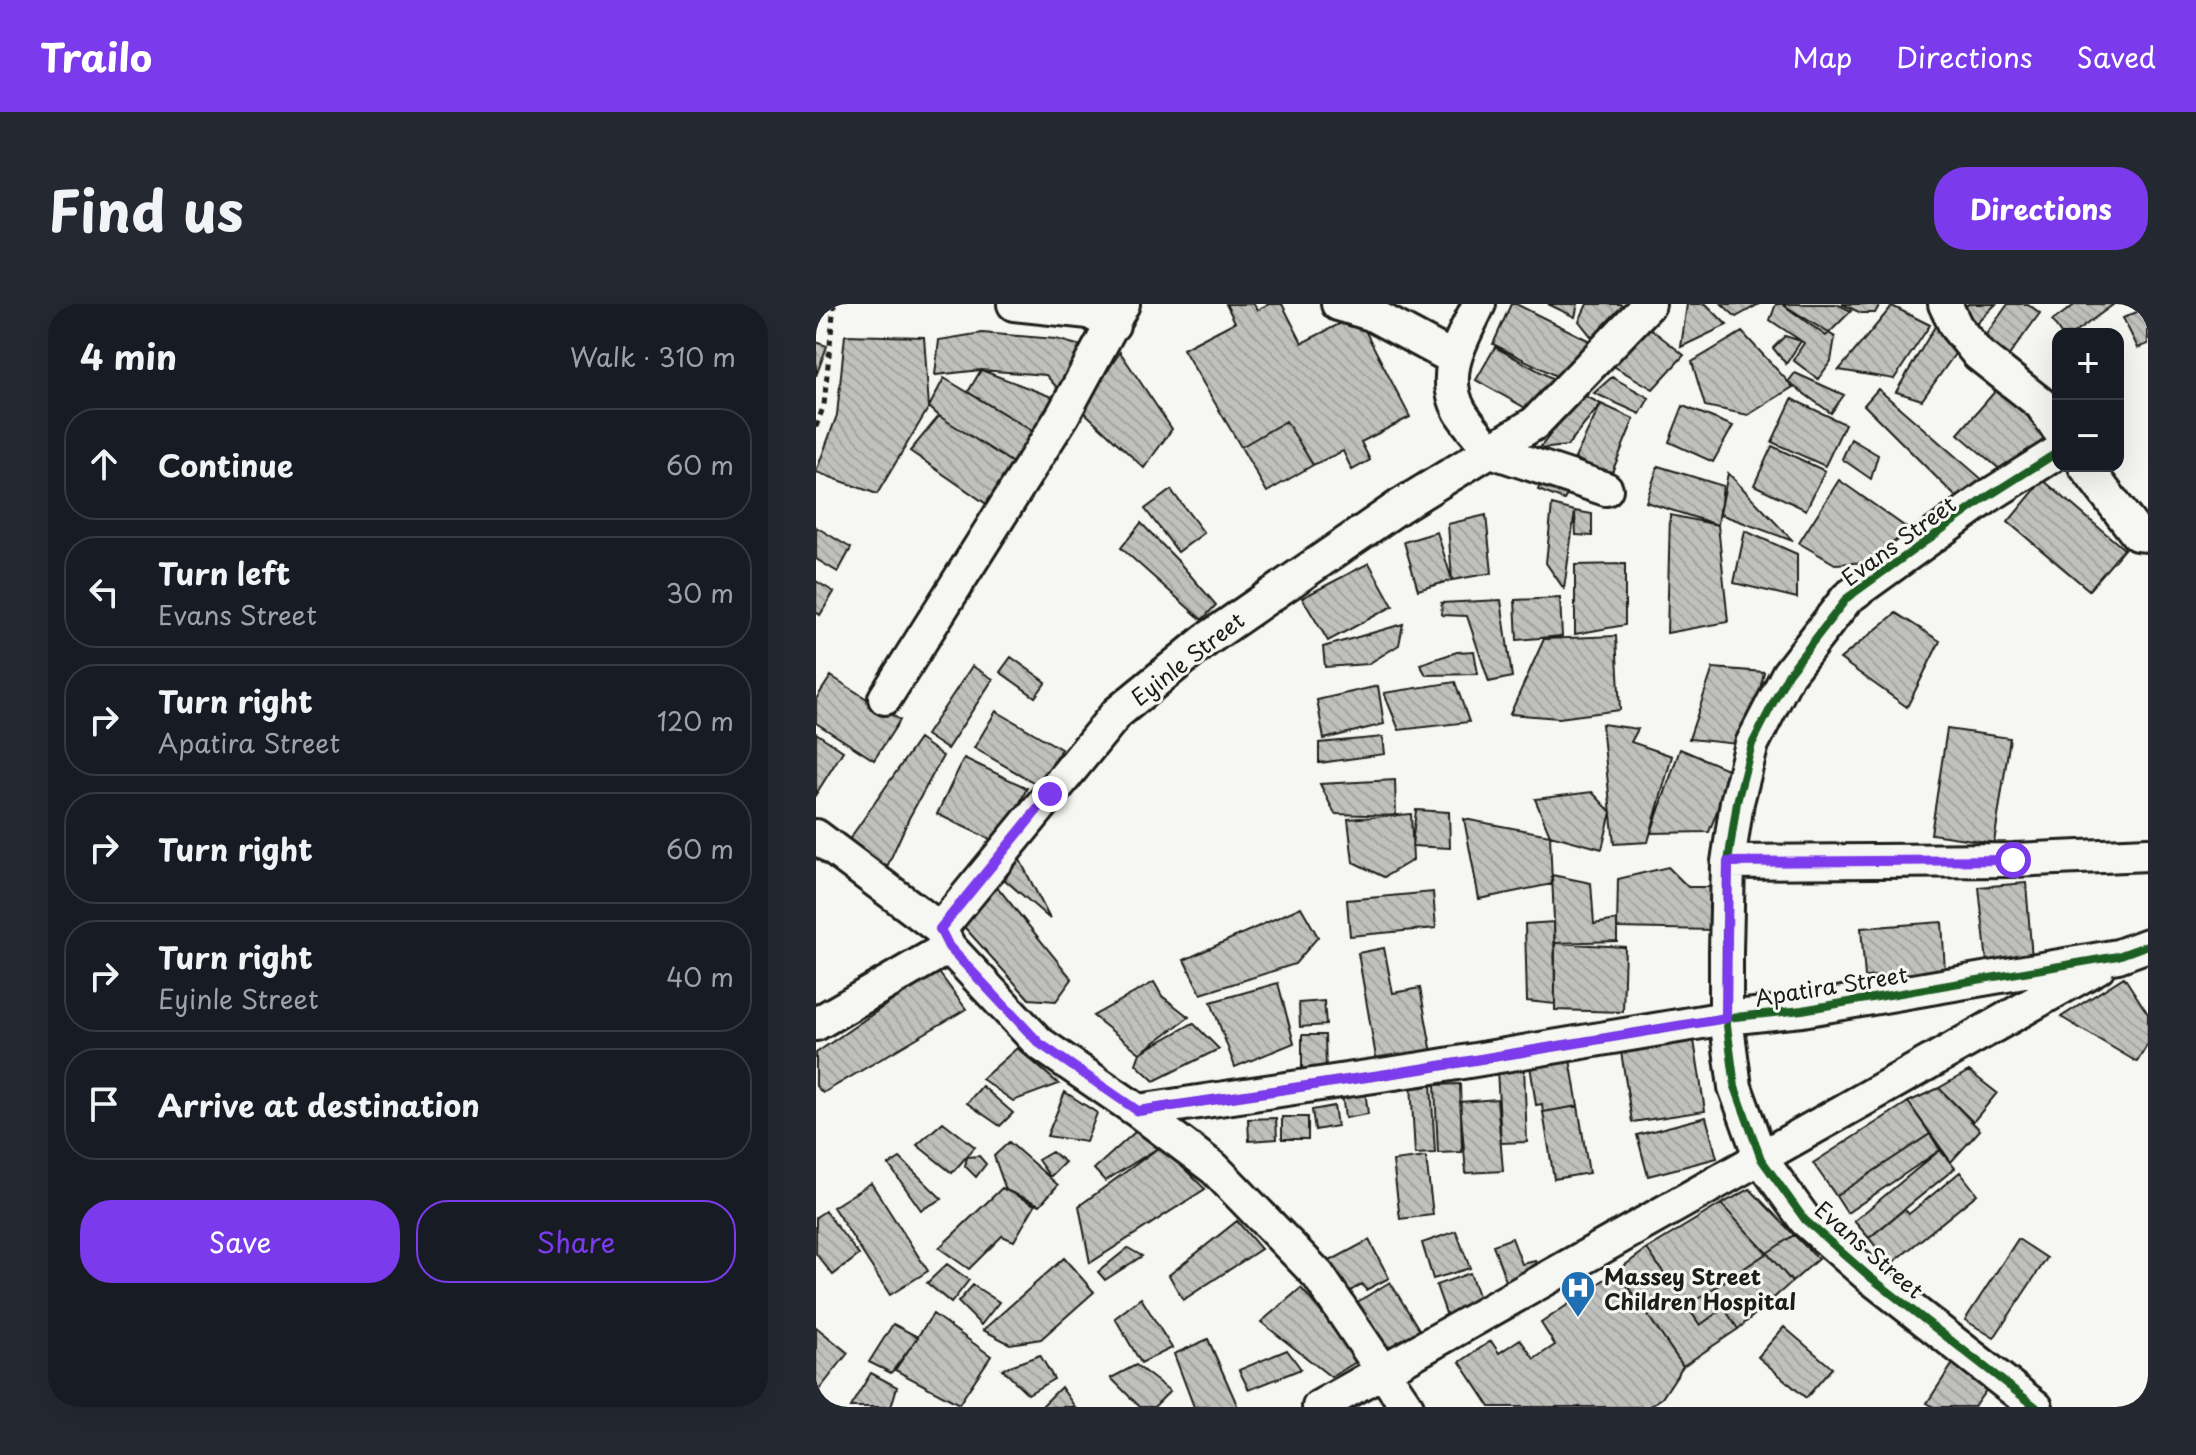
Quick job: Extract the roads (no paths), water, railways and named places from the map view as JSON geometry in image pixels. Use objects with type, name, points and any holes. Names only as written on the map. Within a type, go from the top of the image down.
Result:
[{"type":"street","points":[[885,698],[1063,415],[1118,314],[1014,304]]},
{"type":"street","points":[[1338,304],[1371,314],[1453,358]]},
{"type":"street","points":[[1479,304],[1453,358],[1450,385],[1460,410],[1491,451],[1606,489]]},
{"type":"street","name":"Eyinle Street","points":[[944,938],[1117,713],[1206,640],[1400,506],[1535,423],[1649,304]]},
{"type":"street","points":[[1945,304],[1956,327],[1978,354],[2041,404],[2052,420]]},
{"type":"street","name":"Evans Street","points":[[2036,1407],[1870,1277],[1805,1220],[1761,1159],[1735,1087],[1726,1018],[1728,862],[1737,802],[1752,744],[1788,674],[1847,598],[1987,497],[2052,456]]},
{"type":"street","points":[[2090,472],[2137,534],[2148,535]]},
{"type":"street","points":[[816,836],[944,938],[1039,1043],[1215,1169],[1318,1275],[1407,1407]]},
{"type":"street","points":[[1728,862],[2013,860],[2148,854]]},
{"type":"street","points":[[816,1024],[944,938]]},
{"type":"street","name":"Apatira Street","points":[[1138,1111],[1421,1069],[1726,1018],[1817,1007],[2118,956],[2148,945]]},
{"type":"street","points":[[1319,1407],[2118,956]]},
{"type":"place","name":"Massey Street Children Hospital","points":[[1578,1319]]}]
